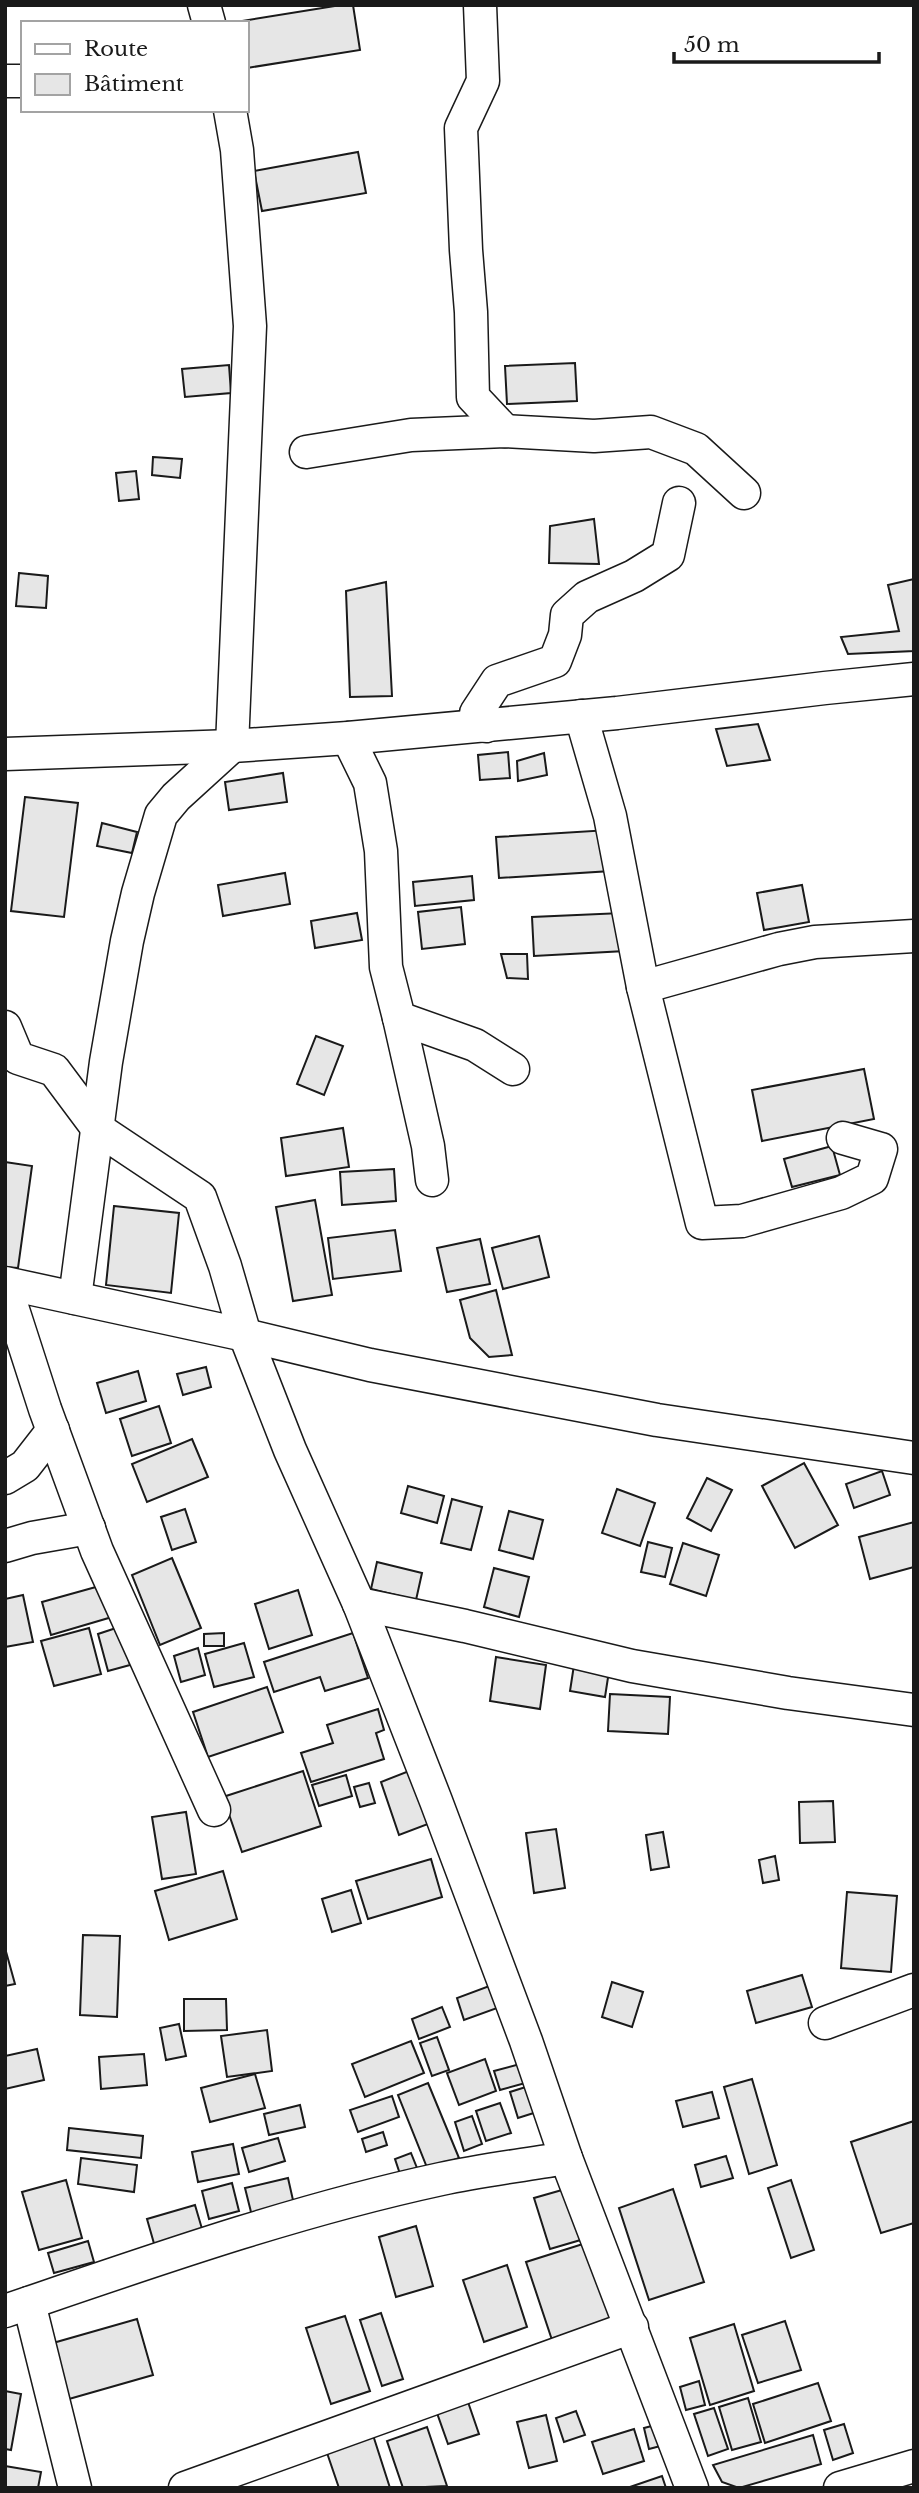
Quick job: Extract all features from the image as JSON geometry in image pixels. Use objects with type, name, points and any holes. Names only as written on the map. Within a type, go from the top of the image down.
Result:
[{"type":"street","points":[[480,5],[483,81],[461,128],[473,397],[506,431]]},
{"type":"street","points":[[75,1298],[106,1062],[127,941],[161,815],[176,797],[232,746],[250,326],[237,150],[230,112]]},
{"type":"street","points":[[306,452],[411,435],[506,431],[594,436],[651,432],[696,449],[744,493]]},
{"type":"street","points":[[486,726],[476,713],[497,681],[555,661],[565,635],[567,615],[587,597],[634,576],[668,555],[679,503]]},
{"type":"street","points":[[5,754],[232,746],[348,738],[486,726],[914,679]]},
{"type":"street","points":[[581,716],[610,816],[643,988],[702,1223],[742,1221],[841,1193],[873,1178],[881,1149],[843,1138]]},
{"type":"street","points":[[348,738],[370,783],[382,851],[386,967],[428,1146],[432,1180]]},
{"type":"street","points":[[643,988],[779,949],[815,942],[914,936]]},
{"type":"street","points":[[399,1018],[475,1045],[513,1069]]},
{"type":"street","points":[[5,1027],[18,1058],[54,1070],[98,1129],[200,1198],[225,1266],[245,1335],[290,1450],[359,1604],[478,1911],[566,2158],[692,2488]]},
{"type":"street","points":[[214,1810],[89,1528],[53,1430],[5,1284],[245,1335],[370,1365],[657,1420],[914,1458]]},
{"type":"street","points":[[5,1478],[25,1466],[53,1430]]},
{"type":"street","points":[[5,1546],[32,1538],[89,1528]]},
{"type":"street","points":[[359,1604],[632,1666],[789,1693],[914,1710]]},
{"type":"street","points":[[825,2023],[914,1990]]},
{"type":"street","points":[[75,2488],[17,2307],[182,2250],[379,2194],[443,2179],[566,2158]]},
{"type":"street","points":[[185,2488],[632,2328]]},
{"type":"street","points":[[840,2488],[914,2466]]},
{"type":"building","points":[[353,5],[360,50],[248,68],[248,21],[242,21]]},
{"type":"building","points":[[358,152],[366,193],[262,211],[254,171]]},
{"type":"building","points":[[575,363],[577,401],[507,404],[505,366]]},
{"type":"building","points":[[229,365],[231,393],[185,397],[182,369]]},
{"type":"building","points":[[153,457],[182,459],[180,478],[152,475]]},
{"type":"building","points":[[136,471],[139,499],[119,501],[116,473]]},
{"type":"building","points":[[594,519],[599,564],[549,563],[550,526]]},
{"type":"building","points":[[19,573],[48,576],[46,608],[16,606]]},
{"type":"building","points":[[914,579],[914,651],[848,654],[841,637],[899,631],[888,585]]},
{"type":"building","points":[[386,582],[392,696],[350,697],[346,591]]},
{"type":"building","points":[[758,724],[770,760],[727,766],[716,729]]},
{"type":"building","points":[[508,752],[510,778],[480,780],[478,755]]},
{"type":"building","points":[[544,753],[547,775],[518,781],[517,761]]},
{"type":"building","points":[[283,773],[287,802],[229,810],[225,782]]},
{"type":"building","points":[[25,797],[78,803],[64,917],[11,911]]},
{"type":"building","points":[[102,823],[137,832],[132,853],[97,846]]},
{"type":"building","points":[[609,830],[611,871],[499,878],[496,837]]},
{"type":"building","points":[[285,873],[290,904],[223,916],[218,885]]},
{"type":"building","points":[[472,876],[474,900],[415,906],[413,882]]},
{"type":"building","points":[[802,885],[809,922],[764,930],[757,893]]},
{"type":"building","points":[[461,907],[465,944],[422,949],[418,912]]},
{"type":"building","points":[[357,913],[362,940],[315,948],[311,921]]},
{"type":"building","points":[[622,913],[625,951],[534,956],[532,917]]},
{"type":"building","points":[[501,954],[527,954],[528,979],[507,978]]},
{"type":"building","points":[[316,1036],[343,1046],[324,1095],[297,1084]]},
{"type":"building","points":[[864,1069],[874,1119],[762,1141],[752,1090]]},
{"type":"building","points":[[343,1128],[349,1167],[286,1176],[281,1138]]},
{"type":"building","points":[[832,1146],[840,1175],[792,1187],[784,1159]]},
{"type":"building","points":[[5,1162],[32,1166],[18,1268],[5,1267]]},
{"type":"building","points":[[394,1169],[396,1201],[342,1205],[340,1172]]},
{"type":"building","points":[[315,1200],[332,1295],[293,1301],[276,1207]]},
{"type":"building","points":[[114,1206],[179,1213],[171,1293],[106,1285]]},
{"type":"building","points":[[395,1230],[401,1271],[333,1279],[328,1238]]},
{"type":"building","points":[[539,1236],[549,1277],[503,1289],[492,1248]]},
{"type":"building","points":[[480,1239],[490,1284],[447,1292],[437,1248]]},
{"type":"building","points":[[496,1290],[512,1355],[489,1357],[470,1338],[460,1300]]},
{"type":"building","points":[[206,1367],[211,1387],[183,1395],[177,1374]]},
{"type":"building","points":[[138,1371],[146,1401],[106,1413],[97,1383]]},
{"type":"building","points":[[159,1406],[171,1443],[132,1456],[120,1419]]},
{"type":"building","points":[[192,1439],[208,1477],[147,1502],[132,1464]]},
{"type":"building","points":[[804,1463],[838,1525],[795,1548],[762,1486]]},
{"type":"building","points":[[882,1471],[890,1495],[854,1508],[846,1484]]},
{"type":"building","points":[[707,1478],[732,1490],[711,1531],[687,1518]]},
{"type":"building","points":[[408,1486],[444,1496],[437,1523],[401,1513]]},
{"type":"building","points":[[617,1489],[655,1503],[640,1546],[602,1533]]},
{"type":"building","points":[[452,1499],[482,1507],[471,1550],[441,1543]]},
{"type":"building","points":[[185,1509],[196,1542],[172,1550],[161,1517]]},
{"type":"building","points":[[509,1511],[543,1520],[533,1559],[499,1550]]},
{"type":"building","points":[[914,1522],[914,1567],[870,1579],[859,1537]]},
{"type":"building","points":[[648,1542],[672,1548],[665,1577],[641,1572]]},
{"type":"building","points":[[683,1543],[719,1555],[706,1596],[670,1584]]},
{"type":"building","points":[[172,1558],[201,1628],[160,1645],[132,1575]]},
{"type":"building","points":[[377,1562],[422,1573],[416,1600],[371,1589]]},
{"type":"building","points":[[494,1568],[529,1577],[519,1617],[484,1607]]},
{"type":"building","points":[[103,1585],[112,1617],[51,1635],[42,1602]]},
{"type":"building","points":[[298,1590],[312,1635],[269,1649],[255,1604]]},
{"type":"building","points":[[23,1595],[33,1642],[5,1647],[5,1599]]},
{"type":"building","points":[[119,1627],[130,1665],[108,1671],[98,1634]]},
{"type":"building","points":[[89,1628],[101,1674],[54,1686],[41,1641]]},
{"type":"building","points":[[224,1633],[224,1646],[204,1646],[204,1634]]},
{"type":"building","points":[[353,1633],[368,1678],[325,1691],[320,1677],[274,1692],[264,1662]]},
{"type":"building","points":[[244,1643],[254,1677],[214,1687],[205,1654]]},
{"type":"building","points":[[198,1648],[205,1675],[181,1682],[174,1656]]},
{"type":"building","points":[[496,1657],[546,1665],[540,1709],[490,1701]]},
{"type":"building","points":[[574,1665],[609,1671],[605,1697],[570,1691]]},
{"type":"building","points":[[267,1687],[283,1732],[208,1757],[193,1712]]},
{"type":"building","points":[[610,1694],[670,1697],[668,1734],[608,1731]]},
{"type":"building","points":[[378,1709],[384,1730],[376,1733],[384,1759],[311,1782],[301,1753],[333,1743],[327,1725]]},
{"type":"building","points":[[303,1771],[321,1826],[242,1852],[223,1797]]},
{"type":"building","points":[[409,1771],[428,1824],[399,1835],[381,1782]]},
{"type":"building","points":[[346,1775],[352,1796],[319,1806],[312,1785]]},
{"type":"building","points":[[369,1783],[375,1803],[360,1807],[354,1787]]},
{"type":"building","points":[[833,1801],[835,1842],[800,1843],[799,1802]]},
{"type":"building","points":[[186,1812],[196,1874],[162,1879],[152,1817]]},
{"type":"building","points":[[556,1829],[565,1888],[534,1893],[526,1833]]},
{"type":"building","points":[[663,1832],[669,1867],[651,1870],[646,1835]]},
{"type":"building","points":[[775,1856],[779,1880],[763,1883],[759,1860]]},
{"type":"building","points":[[431,1859],[442,1897],[368,1919],[356,1881]]},
{"type":"building","points":[[223,1871],[237,1919],[169,1940],[155,1891]]},
{"type":"building","points":[[351,1890],[361,1923],[332,1932],[322,1899]]},
{"type":"building","points":[[847,1892],[897,1896],[891,1972],[841,1968]]},
{"type":"building","points":[[83,1935],[120,1936],[117,2017],[80,2015]]},
{"type":"building","points":[[5,1948],[15,1984],[5,1986]]},
{"type":"building","points":[[802,1975],[812,2007],[756,2023],[747,1991]]},
{"type":"building","points":[[612,1982],[643,1992],[632,2027],[602,2017]]},
{"type":"building","points":[[492,1985],[500,2007],[464,2020],[457,1998]]},
{"type":"building","points":[[184,1999],[226,1999],[227,2030],[184,2031]]},
{"type":"building","points":[[442,2007],[450,2027],[419,2039],[412,2019]]},
{"type":"building","points":[[179,2024],[186,2056],[166,2060],[160,2028]]},
{"type":"building","points":[[267,2030],[272,2071],[227,2077],[221,2036]]},
{"type":"building","points":[[437,2037],[449,2070],[432,2076],[420,2043]]},
{"type":"building","points":[[411,2041],[424,2073],[365,2097],[352,2064]]},
{"type":"building","points":[[37,2049],[44,2080],[5,2089],[5,2056]]},
{"type":"building","points":[[144,2054],[147,2085],[101,2089],[99,2057]]},
{"type":"building","points":[[485,2059],[496,2091],[459,2105],[447,2073]]},
{"type":"building","points":[[524,2063],[529,2082],[500,2090],[494,2071]]},
{"type":"building","points":[[255,2074],[265,2108],[210,2122],[201,2088]]},
{"type":"building","points":[[752,2079],[777,2165],[749,2174],[724,2087]]},
{"type":"building","points":[[428,2083],[459,2158],[428,2170],[398,2095]]},
{"type":"building","points":[[532,2085],[540,2111],[518,2118],[510,2092]]},
{"type":"building","points":[[712,2092],[719,2118],[683,2127],[676,2101]]},
{"type":"building","points":[[392,2096],[399,2117],[358,2132],[350,2110]]},
{"type":"building","points":[[500,2103],[511,2133],[486,2141],[476,2111]]},
{"type":"building","points":[[300,2105],[305,2127],[269,2135],[264,2114]]},
{"type":"building","points":[[472,2116],[482,2144],[464,2151],[455,2122]]},
{"type":"building","points":[[914,2121],[914,2223],[881,2233],[851,2142]]},
{"type":"building","points":[[69,2128],[143,2136],[141,2158],[67,2150]]},
{"type":"building","points":[[383,2132],[387,2145],[366,2152],[362,2139]]},
{"type":"building","points":[[278,2138],[285,2161],[249,2172],[242,2148]]},
{"type":"building","points":[[233,2144],[239,2174],[198,2182],[192,2152]]},
{"type":"building","points":[[411,2153],[419,2173],[402,2180],[395,2159]]},
{"type":"building","points":[[726,2156],[733,2178],[701,2187],[695,2165]]},
{"type":"building","points":[[81,2158],[137,2165],[134,2192],[78,2184]]},
{"type":"building","points":[[288,2178],[295,2209],[253,2220],[245,2188]]},
{"type":"building","points":[[66,2180],[82,2238],[39,2250],[22,2192]]},
{"type":"building","points":[[791,2180],[814,2250],[791,2258],[768,2188]]},
{"type":"building","points":[[232,2183],[239,2211],[209,2219],[202,2191]]},
{"type":"building","points":[[569,2188],[584,2239],[550,2249],[534,2198]]},
{"type":"building","points":[[673,2189],[704,2282],[649,2300],[619,2208]]},
{"type":"building","points":[[195,2205],[205,2239],[157,2254],[147,2219]]},
{"type":"building","points":[[416,2226],[433,2286],[396,2297],[379,2237]]},
{"type":"building","points":[[88,2241],[94,2262],[54,2273],[48,2253]]},
{"type":"building","points":[[586,2243],[611,2320],[552,2340],[526,2262]]},
{"type":"building","points":[[507,2265],[527,2327],[484,2342],[463,2280]]},
{"type":"building","points":[[381,2313],[403,2379],[382,2386],[360,2320]]},
{"type":"building","points":[[345,2316],[370,2391],[331,2404],[306,2328]]},
{"type":"building","points":[[137,2319],[153,2375],[69,2399],[53,2343]]},
{"type":"building","points":[[785,2321],[801,2370],[758,2383],[742,2335]]},
{"type":"building","points":[[734,2324],[754,2391],[710,2405],[690,2338]]},
{"type":"building","points":[[699,2381],[705,2405],[686,2410],[680,2387]]},
{"type":"building","points":[[818,2383],[831,2421],[765,2443],[753,2404]]},
{"type":"building","points":[[5,2391],[21,2394],[11,2450],[5,2449]]},
{"type":"building","points":[[748,2398],[761,2442],[732,2450],[719,2407]]},
{"type":"building","points":[[468,2402],[479,2434],[448,2444],[437,2413]]},
{"type":"building","points":[[714,2408],[728,2449],[708,2456],[694,2414]]},
{"type":"building","points":[[576,2411],[585,2435],[564,2442],[556,2418]]},
{"type":"building","points":[[546,2415],[557,2461],[529,2468],[517,2422]]},
{"type":"building","points":[[667,2422],[672,2443],[649,2449],[644,2428]]},
{"type":"building","points":[[844,2424],[853,2453],[833,2460],[824,2430]]},
{"type":"building","points":[[427,2427],[447,2486],[403,2488],[387,2441]]},
{"type":"building","points":[[634,2429],[644,2461],[603,2474],[592,2442]]},
{"type":"building","points":[[373,2435],[390,2488],[339,2488],[326,2450]]},
{"type":"building","points":[[813,2435],[821,2464],[739,2488],[722,2482],[713,2465]]},
{"type":"building","points":[[5,2466],[41,2472],[38,2488],[5,2488]]},
{"type":"building","points":[[662,2476],[666,2488],[627,2488]]}]
